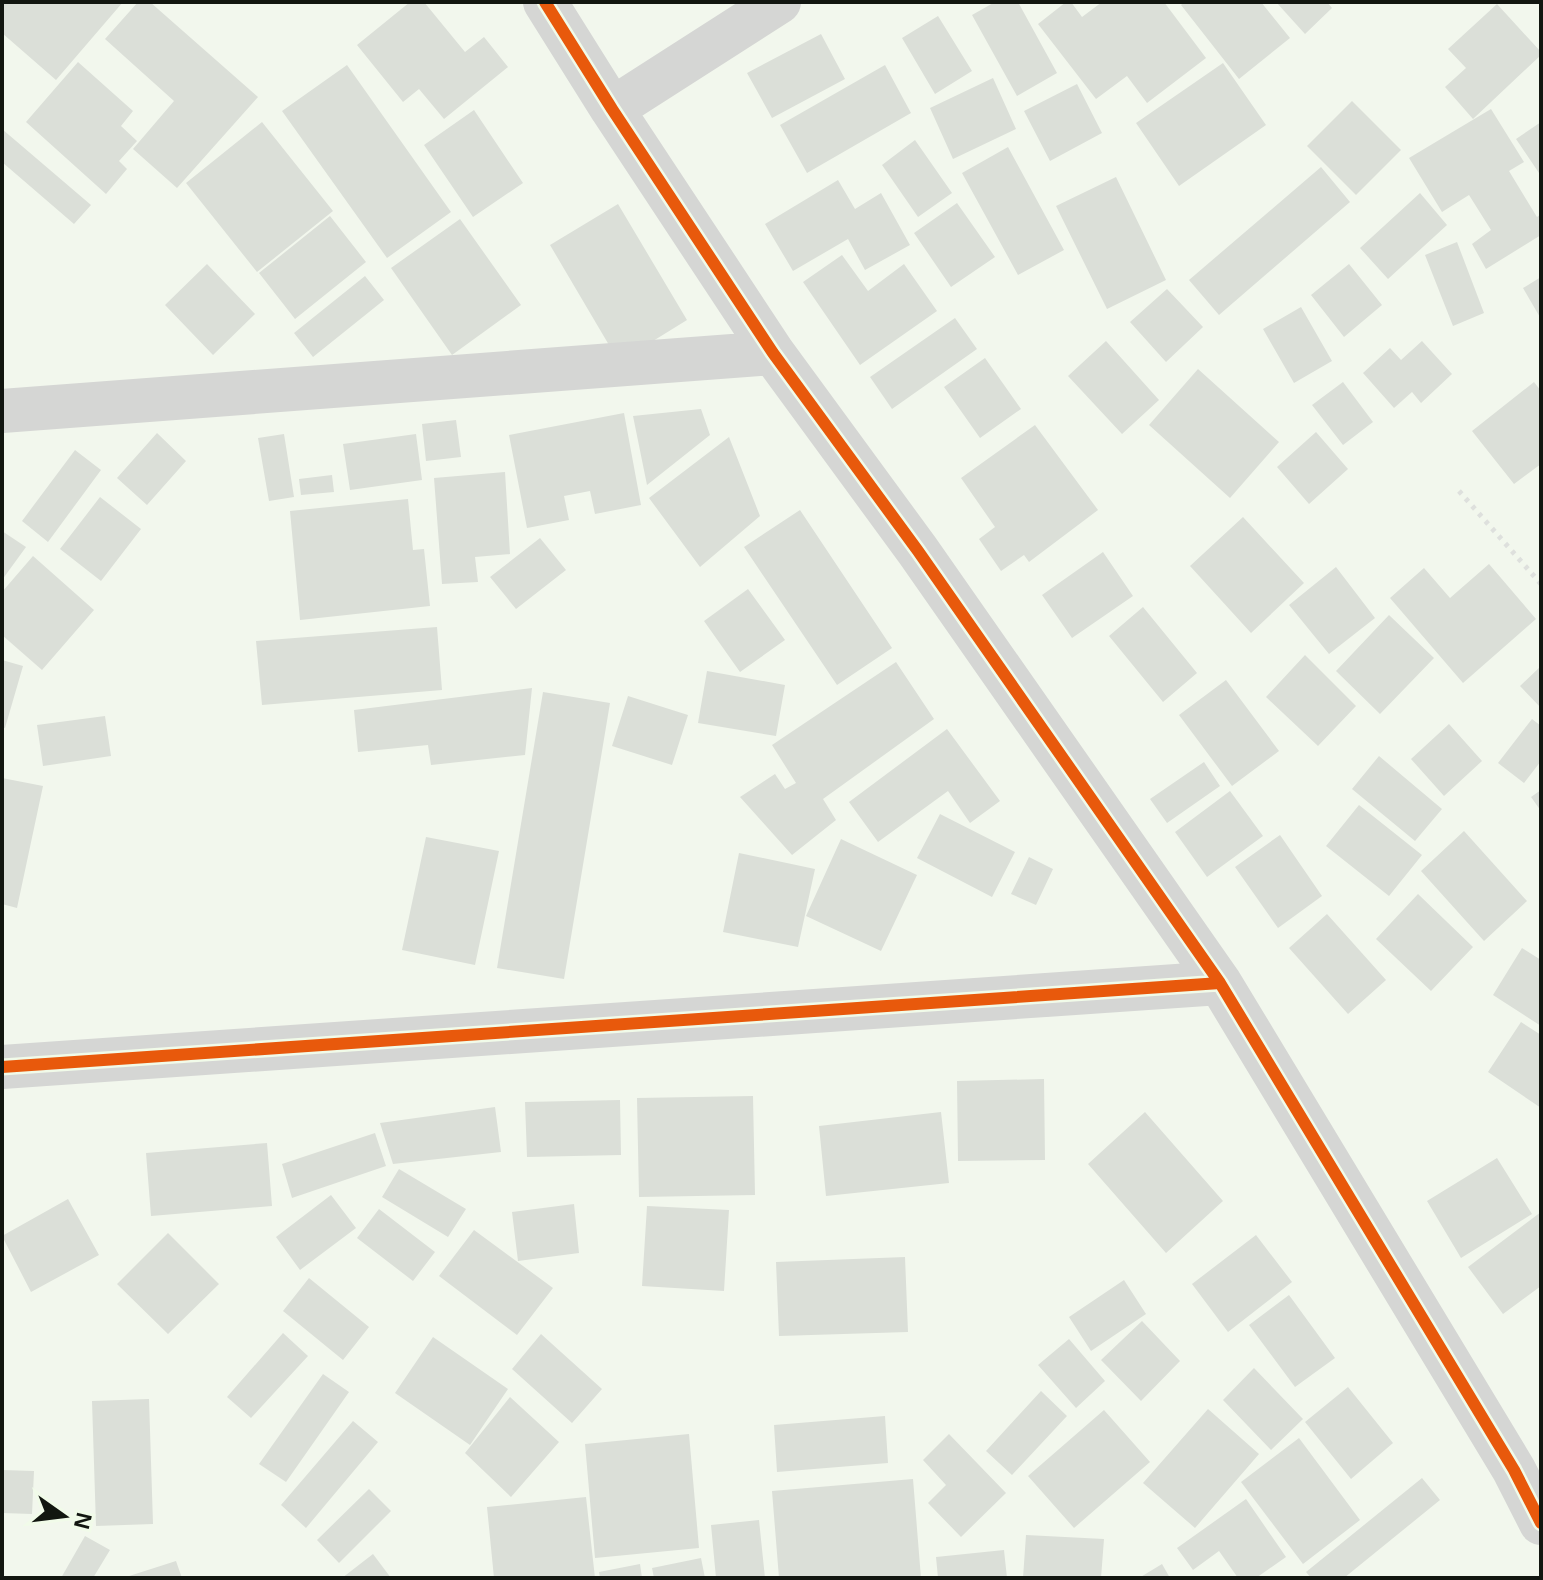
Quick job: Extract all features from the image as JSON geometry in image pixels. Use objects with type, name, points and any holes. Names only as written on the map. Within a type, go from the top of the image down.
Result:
[{"type":"street","points":[[545,2],[773,353],[918,551],[1220,983],[1514,1470],[1541,1523]]},
{"type":"street","points":[[612,109],[779,2]]},
{"type":"street","points":[[2,411],[773,353]]},
{"type":"street","points":[[2,1067],[1220,983]]},
{"type":"path","points":[[1459,491],[1541,584]]},
{"type":"building","points":[[2,2],[123,2],[56,80],[2,33]]},
{"type":"building","points":[[138,2],[150,2],[258,97],[177,188],[133,149],[174,101],[105,39]]},
{"type":"building","points":[[410,2],[424,2],[465,52],[484,37],[508,67],[444,119],[419,89],[403,102],[357,45]]},
{"type":"building","points":[[995,2],[1018,2],[1057,73],[1017,96],[972,15]]},
{"type":"building","points":[[1066,2],[1071,2],[1082,17],[1102,2],[1164,2],[1206,58],[1147,103],[1127,76],[1096,99],[1038,24]]},
{"type":"building","points":[[1184,2],[1261,2],[1290,38],[1239,79],[1181,5]]},
{"type":"building","points":[[1276,2],[1327,2],[1332,8],[1305,34]]},
{"type":"building","points":[[1497,4],[1541,55],[1473,119],[1445,87],[1466,68],[1448,49]]},
{"type":"building","points":[[938,16],[972,71],[935,94],[902,38]]},
{"type":"building","points":[[821,34],[845,79],[772,118],[747,73]]},
{"type":"building","points":[[78,62],[133,111],[121,126],[137,141],[119,161],[127,169],[106,194],[26,122]]},
{"type":"building","points":[[1223,63],[1266,125],[1179,186],[1136,123]]},
{"type":"building","points":[[347,65],[451,212],[387,258],[282,111]]},
{"type":"building","points":[[885,65],[911,113],[807,173],[780,125]]},
{"type":"building","points":[[993,78],[1016,129],[953,159],[930,108]]},
{"type":"building","points":[[1077,84],[1102,133],[1050,161],[1024,111]]},
{"type":"building","points":[[1352,101],[1401,150],[1356,195],[1307,146]]},
{"type":"building","points":[[1491,109],[1524,162],[1509,171],[1537,217],[1541,214],[1541,235],[1486,269],[1472,244],[1491,230],[1469,195],[1442,212],[1409,158]]},
{"type":"building","points":[[474,110],[523,183],[473,217],[424,145]]},
{"type":"building","points":[[262,122],[333,211],[257,272],[186,183]]},
{"type":"building","points":[[1541,122],[1541,176],[1516,139]]},
{"type":"building","points":[[2,129],[91,205],[74,224],[2,162]]},
{"type":"building","points":[[915,140],[952,193],[918,217],[882,165]]},
{"type":"building","points":[[1008,147],[1064,250],[1018,275],[962,173]]},
{"type":"building","points":[[1321,167],[1350,202],[1219,315],[1189,280]]},
{"type":"building","points":[[1116,177],[1166,280],[1107,309],[1056,206]]},
{"type":"building","points":[[838,180],[855,209],[881,193],[910,245],[865,270],[848,239],[793,271],[765,224]]},
{"type":"building","points":[[1420,193],[1447,225],[1388,279],[1360,248]]},
{"type":"building","points":[[957,203],[995,257],[951,287],[914,233]]},
{"type":"building","points":[[618,204],[687,320],[619,362],[550,245]]},
{"type":"building","points":[[330,216],[366,262],[295,319],[259,273]]},
{"type":"building","points":[[460,219],[521,305],[452,355],[391,268]]},
{"type":"building","points":[[1457,242],[1484,313],[1453,326],[1425,255]]},
{"type":"building","points":[[842,255],[868,291],[904,264],[937,311],[860,365],[803,282]]},
{"type":"building","points":[[207,264],[255,314],[213,355],[165,305]]},
{"type":"building","points":[[1349,264],[1382,305],[1344,337],[1311,295]]},
{"type":"building","points":[[365,276],[384,300],[313,357],[294,333]]},
{"type":"building","points":[[1541,277],[1541,319],[1523,288]]},
{"type":"building","points":[[1167,289],[1203,327],[1166,362],[1130,322]]},
{"type":"building","points":[[1301,307],[1332,361],[1294,383],[1263,329]]},
{"type":"building","points":[[955,318],[977,349],[892,409],[870,377]]},
{"type":"building","points":[[1106,341],[1159,400],[1122,434],[1068,376]]},
{"type":"building","points":[[1422,341],[1452,374],[1421,403],[1412,392],[1394,408],[1363,373],[1390,348],[1401,360]]},
{"type":"building","points":[[985,358],[1021,409],[980,438],[944,387]]},
{"type":"building","points":[[1198,369],[1279,442],[1230,498],[1149,425]]},
{"type":"building","points":[[1343,382],[1373,422],[1343,445],[1312,405]]},
{"type":"building","points":[[1534,382],[1541,391],[1541,464],[1514,484],[1472,431]]},
{"type":"building","points":[[701,409],[710,435],[647,485],[633,416]]},
{"type":"building","points":[[624,413],[641,505],[595,514],[590,491],[564,496],[569,520],[527,528],[509,435]]},
{"type":"building","points":[[456,420],[461,457],[426,461],[422,424]]},
{"type":"building","points":[[1035,425],[1098,510],[1029,562],[1024,555],[1001,571],[979,539],[995,527],[961,478]]},
{"type":"building","points":[[1316,432],[1348,469],[1309,504],[1277,467]]},
{"type":"building","points":[[157,433],[186,461],[147,505],[117,478]]},
{"type":"building","points":[[284,434],[294,497],[269,501],[258,438]]},
{"type":"building","points":[[416,434],[422,480],[350,490],[343,444]]},
{"type":"building","points":[[729,437],[760,516],[700,567],[649,498]]},
{"type":"building","points":[[75,450],[101,470],[48,542],[22,521]]},
{"type":"building","points":[[505,472],[510,554],[475,557],[478,582],[442,584],[434,478]]},
{"type":"building","points":[[332,475],[334,492],[301,495],[299,479]]},
{"type":"building","points":[[100,497],[141,529],[101,581],[60,549]]},
{"type":"building","points":[[408,499],[413,550],[424,549],[430,606],[300,620],[290,511]]},
{"type":"building","points":[[800,510],[892,648],[837,685],[744,547]]},
{"type":"building","points":[[1243,517],[1304,583],[1251,633],[1190,566]]},
{"type":"building","points":[[2,531],[26,547],[2,580]]},
{"type":"building","points":[[540,538],[566,570],[516,609],[490,577]]},
{"type":"building","points":[[1103,552],[1133,596],[1072,638],[1042,595]]},
{"type":"building","points":[[33,556],[94,610],[42,670],[2,635],[2,592]]},
{"type":"building","points":[[1489,564],[1536,619],[1463,683],[1390,598],[1424,568],[1450,598]]},
{"type":"building","points":[[1336,567],[1375,618],[1329,654],[1289,605]]},
{"type":"building","points":[[748,589],[785,640],[740,672],[704,621]]},
{"type":"building","points":[[1143,607],[1197,673],[1163,702],[1109,636]]},
{"type":"building","points":[[1389,615],[1434,658],[1380,714],[1336,671]]},
{"type":"building","points":[[437,627],[442,690],[262,705],[256,641]]},
{"type":"building","points":[[1305,655],[1356,706],[1318,746],[1266,697]]},
{"type":"building","points":[[2,660],[23,666],[5,728],[2,727]]},
{"type":"building","points":[[896,662],[934,719],[823,799],[836,820],[792,855],[740,797],[775,774],[785,789],[796,783],[772,745]]},
{"type":"building","points":[[1541,666],[1541,708],[1520,686]]},
{"type":"building","points":[[707,671],[785,685],[776,736],[698,723]]},
{"type":"building","points":[[1226,680],[1279,751],[1232,786],[1179,715]]},
{"type":"building","points":[[532,688],[525,755],[431,765],[428,745],[358,752],[354,710]]},
{"type":"building","points":[[543,692],[610,703],[564,979],[497,968]]},
{"type":"building","points":[[628,696],[688,715],[672,765],[612,746]]},
{"type":"building","points":[[105,716],[111,756],[43,766],[37,725]]},
{"type":"building","points":[[1532,719],[1541,726],[1541,761],[1524,783],[1498,763]]},
{"type":"building","points":[[1449,724],[1482,761],[1444,796],[1411,759]]},
{"type":"building","points":[[947,729],[1000,801],[970,823],[948,791],[878,842],[849,802]]},
{"type":"building","points":[[1379,756],[1442,809],[1415,841],[1352,789]]},
{"type":"building","points":[[1204,762],[1220,786],[1167,823],[1150,799]]},
{"type":"building","points":[[2,778],[43,786],[17,908],[2,904]]},
{"type":"building","points":[[1541,790],[1541,811],[1531,797]]},
{"type":"building","points":[[1230,791],[1263,836],[1207,877],[1175,832]]},
{"type":"building","points":[[1359,805],[1422,855],[1389,896],[1326,846]]},
{"type":"building","points":[[940,814],[1015,852],[992,897],[917,858]]},
{"type":"building","points":[[1464,831],[1527,901],[1484,941],[1421,871]]},
{"type":"building","points":[[1280,835],[1322,896],[1278,928],[1235,867]]},
{"type":"building","points":[[426,837],[499,851],[475,965],[402,950]]},
{"type":"building","points":[[841,839],[917,875],[881,951],[806,916]]},
{"type":"building","points":[[739,853],[815,869],[798,947],[723,932]]},
{"type":"building","points":[[1029,857],[1053,869],[1036,905],[1011,894]]},
{"type":"building","points":[[1418,894],[1473,947],[1431,991],[1376,939]]},
{"type":"building","points":[[1327,914],[1386,980],[1348,1014],[1289,948]]},
{"type":"building","points":[[1522,948],[1541,960],[1541,1026],[1493,995]]},
{"type":"building","points":[[1521,1022],[1541,1035],[1541,1108],[1488,1072]]},
{"type":"building","points":[[1044,1079],[1045,1160],[958,1161],[957,1081]]},
{"type":"building","points":[[753,1096],[755,1195],[639,1197],[637,1098]]},
{"type":"building","points":[[620,1100],[621,1155],[527,1157],[525,1102]]},
{"type":"building","points":[[495,1107],[501,1152],[393,1164],[380,1123]]},
{"type":"building","points":[[941,1112],[949,1183],[826,1196],[819,1126]]},
{"type":"building","points":[[1145,1112],[1223,1201],[1166,1253],[1088,1164]]},
{"type":"building","points":[[375,1133],[386,1166],[292,1198],[282,1164]]},
{"type":"building","points":[[267,1143],[272,1206],[151,1216],[146,1153]]},
{"type":"building","points":[[1497,1158],[1532,1214],[1461,1258],[1427,1201]]},
{"type":"building","points":[[399,1169],[466,1209],[448,1237],[382,1197]]},
{"type":"building","points":[[331,1195],[356,1228],[300,1270],[276,1237]]},
{"type":"building","points":[[68,1199],[99,1255],[31,1292],[2,1236]]},
{"type":"building","points":[[574,1204],[579,1253],[518,1261],[512,1212]]},
{"type":"building","points":[[647,1206],[729,1210],[724,1291],[642,1286]]},
{"type":"building","points":[[379,1209],[435,1252],[413,1281],[357,1238]]},
{"type":"building","points":[[1541,1212],[1541,1286],[1503,1314],[1468,1267]]},
{"type":"building","points":[[474,1230],[553,1288],[517,1335],[439,1276]]},
{"type":"building","points":[[168,1233],[219,1284],[168,1334],[117,1284]]},
{"type":"building","points":[[1256,1235],[1292,1282],[1228,1332],[1192,1284]]},
{"type":"building","points":[[905,1257],[908,1332],[779,1336],[776,1262]]},
{"type":"building","points":[[309,1278],[369,1327],[343,1360],[283,1311]]},
{"type":"building","points":[[1124,1280],[1146,1314],[1091,1351],[1069,1317]]},
{"type":"building","points":[[1289,1295],[1335,1358],[1295,1387],[1249,1325]]},
{"type":"building","points":[[1142,1321],[1180,1361],[1141,1401],[1101,1360]]},
{"type":"building","points":[[283,1333],[308,1356],[251,1418],[227,1397]]},
{"type":"building","points":[[541,1334],[602,1389],[572,1423],[512,1369]]},
{"type":"building","points":[[433,1337],[508,1389],[470,1445],[395,1393]]},
{"type":"building","points":[[1069,1339],[1105,1381],[1076,1408],[1038,1365]]},
{"type":"building","points":[[1254,1368],[1303,1419],[1271,1450],[1223,1400]]},
{"type":"building","points":[[323,1374],[349,1392],[286,1482],[259,1464]]},
{"type":"building","points":[[1348,1387],[1393,1443],[1351,1479],[1305,1422]]},
{"type":"building","points":[[1041,1391],[1067,1416],[1012,1475],[986,1451]]},
{"type":"building","points":[[510,1397],[559,1442],[511,1497],[465,1453]]},
{"type":"building","points":[[149,1399],[153,1524],[96,1526],[92,1401]]},
{"type":"building","points":[[1208,1409],[1259,1454],[1195,1528],[1143,1483]]},
{"type":"building","points":[[1104,1410],[1150,1462],[1074,1528],[1028,1476]]},
{"type":"building","points":[[885,1416],[888,1463],[777,1472],[774,1425]]},
{"type":"building","points":[[353,1421],[378,1442],[306,1528],[281,1505]]},
{"type":"building","points":[[689,1434],[699,1548],[595,1558],[585,1444]]},
{"type":"building","points":[[949,1434],[1006,1493],[961,1537],[928,1503],[946,1485],[923,1460]]},
{"type":"building","points":[[1299,1438],[1360,1520],[1303,1564],[1241,1482]]},
{"type":"building","points":[[2,1470],[34,1471],[32,1514],[2,1513]]},
{"type":"building","points":[[1422,1478],[1440,1500],[1344,1578],[1311,1578],[1306,1572]]},
{"type":"building","points":[[913,1479],[921,1578],[779,1578],[772,1491]]},
{"type":"building","points":[[369,1489],[391,1511],[339,1563],[317,1540]]},
{"type":"building","points":[[586,1497],[595,1578],[494,1578],[487,1507]]},
{"type":"building","points":[[1246,1499],[1286,1557],[1256,1578],[1238,1578],[1219,1551],[1193,1570],[1177,1548]]},
{"type":"building","points":[[759,1520],[765,1578],[716,1578],[711,1525]]},
{"type":"building","points":[[1026,1535],[1104,1539],[1101,1578],[1023,1578]]},
{"type":"building","points":[[85,1536],[110,1550],[93,1578],[61,1578]]},
{"type":"building","points":[[1004,1550],[1007,1578],[938,1578],[936,1557]]},
{"type":"building","points":[[373,1554],[391,1578],[342,1578]]},
{"type":"building","points":[[701,1558],[705,1578],[654,1578],[652,1568]]},
{"type":"building","points":[[176,1561],[182,1578],[126,1578],[126,1577]]},
{"type":"building","points":[[640,1564],[642,1578],[600,1578],[599,1572]]},
{"type":"building","points":[[1162,1564],[1170,1578],[1139,1578]]},
{"type":"cycle path","points":[[545,2],[773,353],[918,551],[1220,983],[1514,1470],[1541,1523]]},
{"type":"cycle path","points":[[2,1067],[1220,983]]}]
